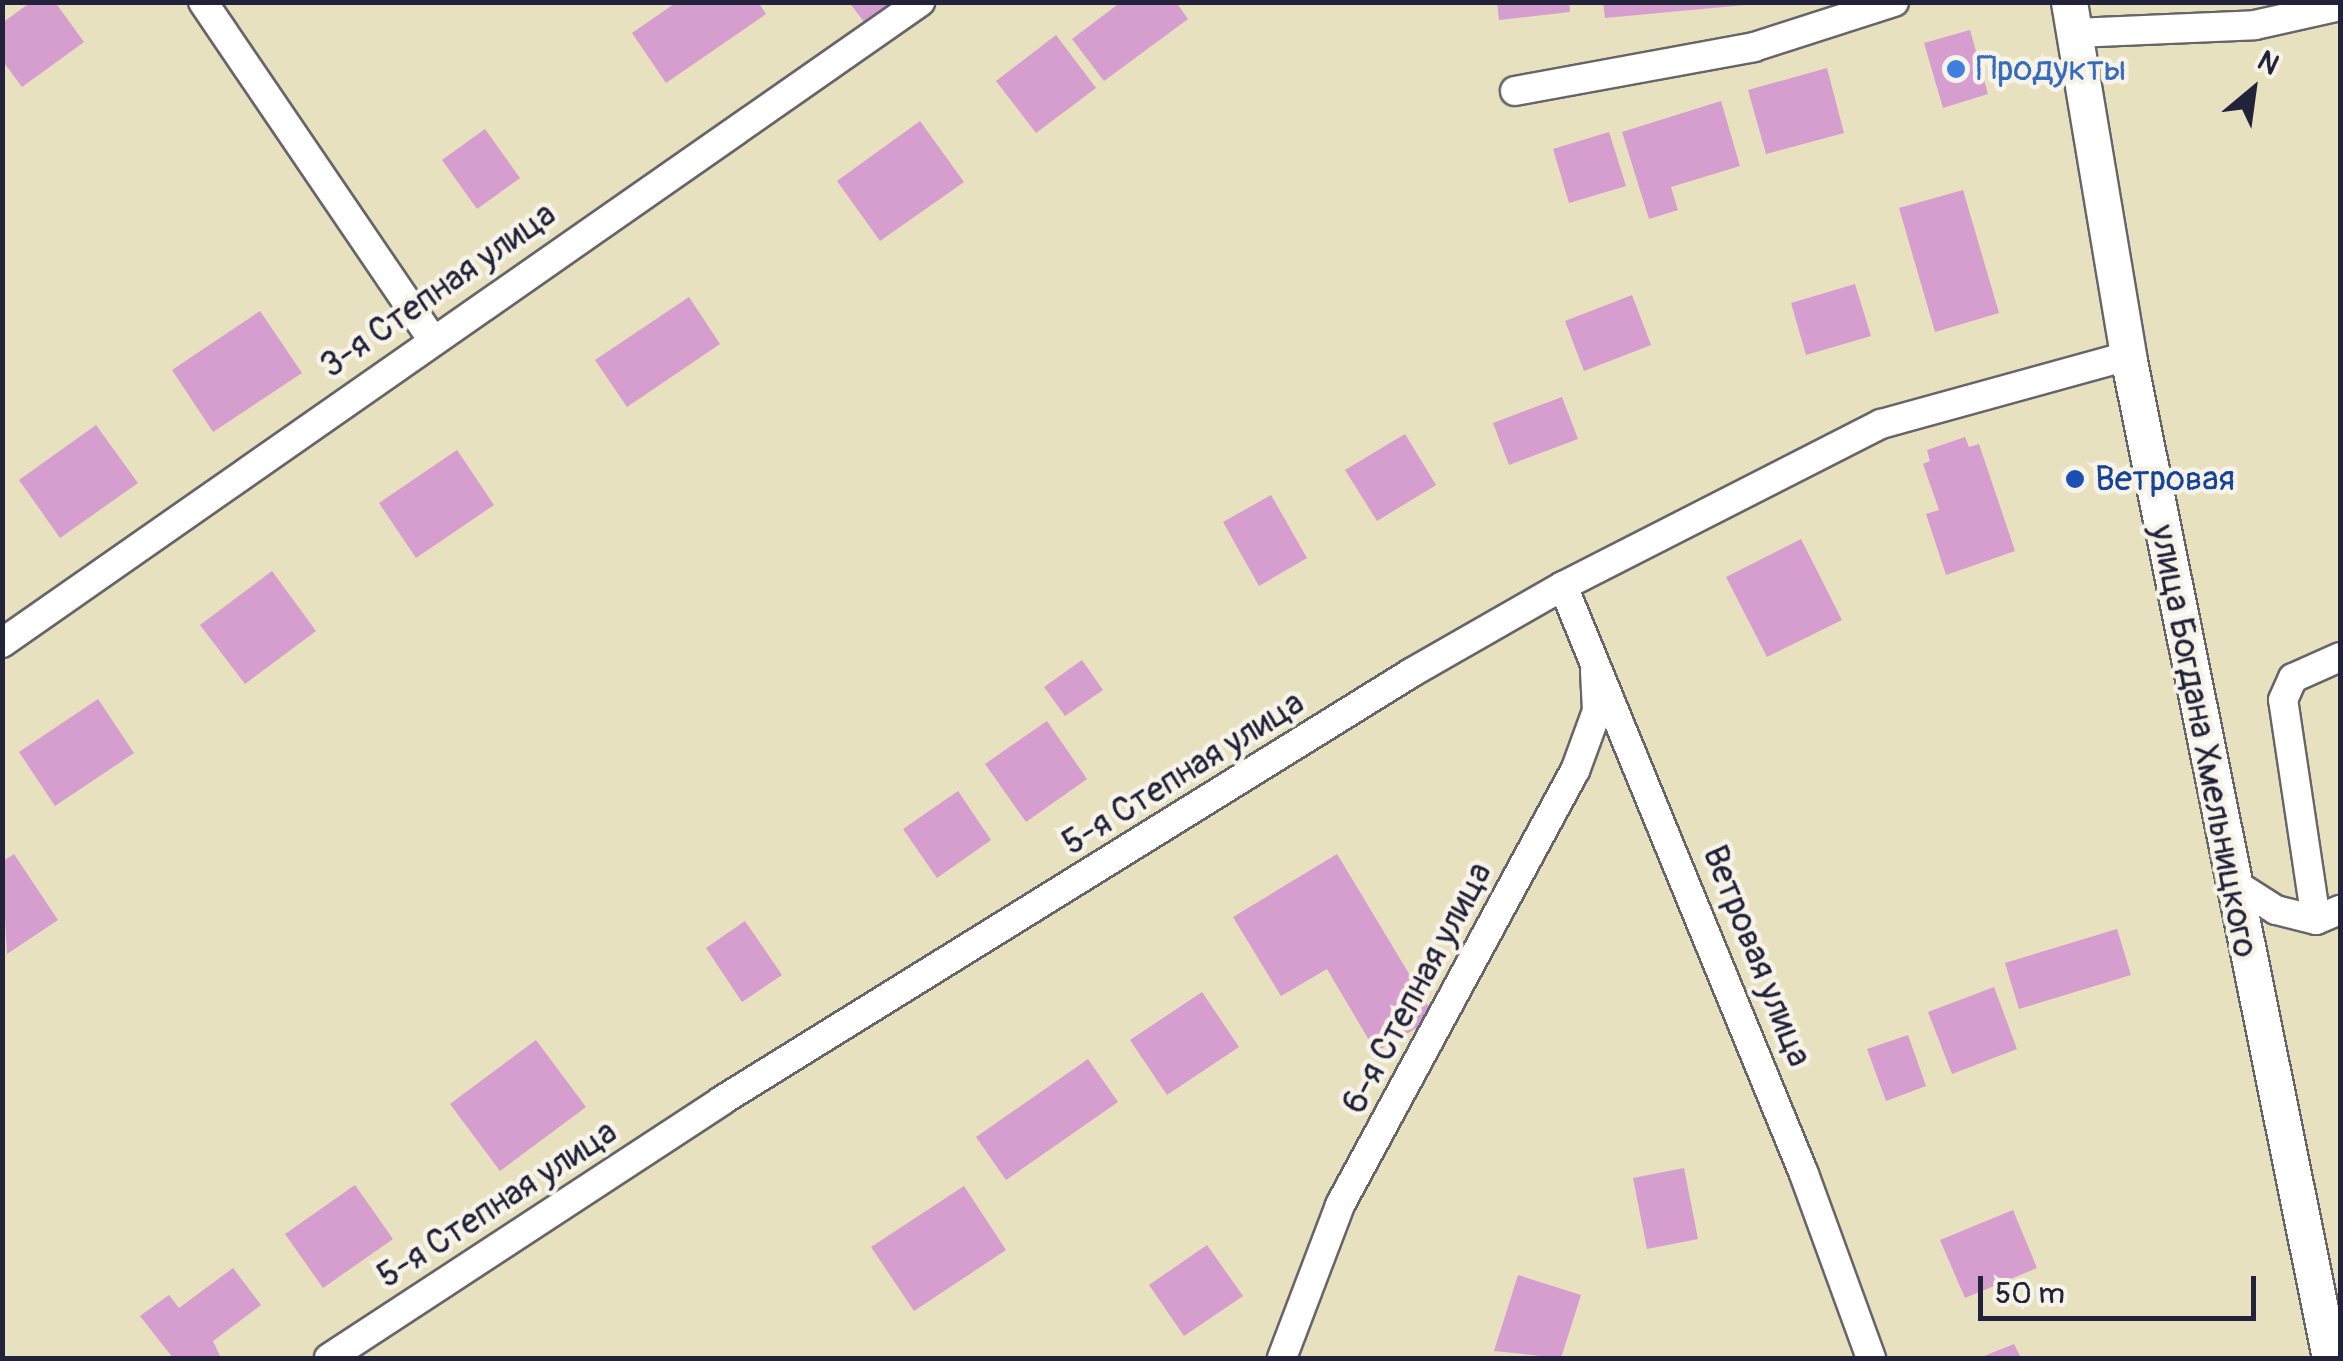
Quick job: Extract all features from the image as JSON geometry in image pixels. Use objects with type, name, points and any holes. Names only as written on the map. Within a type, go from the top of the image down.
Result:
[{"type":"street","points":[[203,2],[432,339]]},
{"type":"street","name":"3-я Степная улица","points":[[2,644],[432,339],[920,2]]},
{"type":"street","points":[[1515,91],[1754,47],[1894,2]]},
{"type":"street","points":[[2072,18],[2256,25],[2340,6]]},
{"type":"street","name":"улица Богдана Хмельницкого","points":[[2072,18],[2128,356],[2232,882],[2328,1289],[2330,1358]]},
{"type":"street","name":"5-я Степная улица","points":[[330,1358],[721,1101],[1411,673],[1563,586],[1881,424],[2128,356]]},
{"type":"street","name":"Ветровая улица","points":[[1563,586],[1594,650],[1871,1358]]},
{"type":"street","name":"6-я Степная улица","points":[[1282,1358],[1340,1204],[1575,771],[1597,711],[1594,650]]},
{"type":"street","points":[[2232,882],[2276,910],[2328,915],[2282,700],[2293,678],[2340,658]]},
{"type":"building","points":[[31,2],[55,2],[84,42],[22,87],[2,60],[2,23]]},
{"type":"building","points":[[677,2],[758,2],[766,14],[666,83],[632,33]]},
{"type":"building","points":[[849,2],[906,2],[870,30]]},
{"type":"building","points":[[1121,2],[1176,2],[1188,19],[1104,81],[1072,39]]},
{"type":"building","points":[[1497,2],[1569,2],[1570,12],[1499,20]]},
{"type":"building","points":[[1603,2],[1745,2],[1745,5],[1605,18]]},
{"type":"building","name":"Продукты","points":[[1970,30],[1988,94],[1943,108],[1924,43]]},
{"type":"building","points":[[1056,35],[1096,88],[1036,133],[996,81]]},
{"type":"building","points":[[1827,68],[1844,133],[1766,154],[1748,90]]},
{"type":"building","points":[[1721,101],[1740,166],[1671,187],[1678,210],[1649,219],[1622,132]]},
{"type":"building","points":[[920,121],[964,182],[880,241],[837,181]]},
{"type":"building","points":[[485,129],[520,178],[477,209],[442,160]]},
{"type":"building","points":[[1609,132],[1626,186],[1569,203],[1553,149]]},
{"type":"building","points":[[1963,190],[1999,313],[1935,332],[1899,208]]},
{"type":"building","points":[[1855,284],[1871,336],[1806,355],[1791,303]]},
{"type":"building","points":[[1632,295],[1651,345],[1584,371],[1565,321]]},
{"type":"building","points":[[689,297],[720,344],[627,407],[595,360]]},
{"type":"building","points":[[260,311],[302,373],[213,432],[172,370]]},
{"type":"building","points":[[1562,397],[1578,439],[1509,465],[1493,423]]},
{"type":"building","points":[[96,425],[138,483],[60,538],[19,480]]},
{"type":"building","points":[[1405,434],[1436,485],[1377,521],[1345,470]]},
{"type":"building","points":[[1965,437],[1969,447],[1979,444],[2015,551],[1946,575],[1926,514],[1939,510],[1923,464],[1930,461],[1927,450]]},
{"type":"building","points":[[457,450],[494,505],[416,558],[379,503]]},
{"type":"building","points":[[1271,495],[1307,558],[1259,586],[1223,522]]},
{"type":"building","points":[[1801,539],[1842,620],[1767,657],[1726,577]]},
{"type":"building","points":[[272,571],[316,631],[245,684],[200,625]]},
{"type":"building","points":[[1082,660],[1103,690],[1065,716],[1044,687]]},
{"type":"building","points":[[98,699],[134,753],[55,806],[19,752]]},
{"type":"building","points":[[1047,721],[1087,779],[1026,822],[985,764]]},
{"type":"building","points":[[958,791],[991,840],[937,878],[903,829]]},
{"type":"building","points":[[14,854],[58,920],[7,954],[2,862]]},
{"type":"building","points":[[1337,854],[1435,1017],[1376,1052],[1327,969],[1281,996],[1233,917]]},
{"type":"building","points":[[745,921],[782,975],[742,1002],[706,948]]},
{"type":"building","points":[[2117,929],[2131,975],[2019,1009],[2005,963]]},
{"type":"building","points":[[1994,987],[2017,1049],[1952,1074],[1928,1012]]},
{"type":"building","points":[[1202,992],[1239,1047],[1167,1095],[1130,1040]]},
{"type":"building","points":[[1908,1035],[1926,1086],[1886,1101],[1867,1049]]},
{"type":"building","points":[[536,1040],[586,1107],[500,1171],[450,1104]]},
{"type":"building","points":[[1088,1059],[1118,1102],[1006,1180],[976,1137]]},
{"type":"building","points":[[1684,1168],[1698,1239],[1647,1249],[1633,1178]]},
{"type":"building","points":[[355,1185],[393,1239],[323,1288],[285,1234]]},
{"type":"building","points":[[964,1186],[1006,1250],[914,1311],[871,1247]]},
{"type":"building","points":[[2013,1210],[2037,1268],[1965,1298],[1940,1240]]},
{"type":"building","points":[[1207,1245],[1243,1296],[1184,1336],[1149,1285]]},
{"type":"building","points":[[233,1268],[261,1305],[213,1341],[221,1358],[173,1358],[140,1316],[169,1295],[179,1308]]},
{"type":"building","points":[[1518,1275],[1581,1295],[1561,1358],[1494,1351]]},
{"type":"building","points":[[2014,1344],[2021,1358],[1979,1358]]},
{"type":"place","name":"Продукты","points":[[1956,69]]},
{"type":"place","name":"Ветровая","points":[[2075,479]]}]
